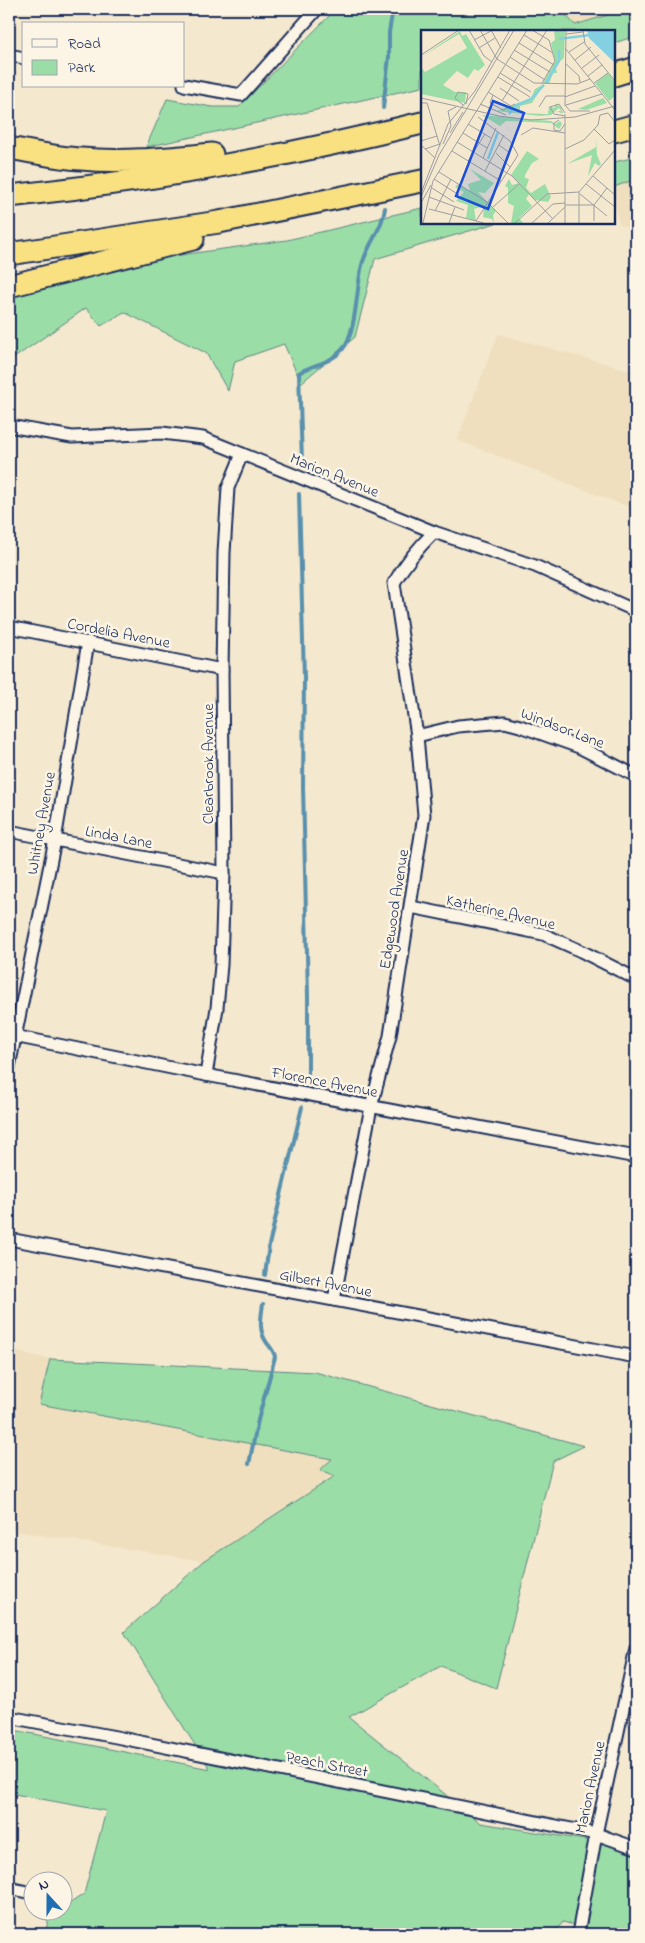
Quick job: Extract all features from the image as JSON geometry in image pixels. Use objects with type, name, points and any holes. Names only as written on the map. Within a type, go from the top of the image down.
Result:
[{"type":"highway","points":[[615,75],[636,68]]},
{"type":"highway","points":[[9,196],[54,192],[166,175],[342,142],[421,123]]},
{"type":"highway","points":[[615,131],[636,125]]},
{"type":"highway","points":[[9,148],[82,160],[143,160],[342,142]]},
{"type":"highway","points":[[9,286],[421,181]]},
{"type":"highway","points":[[9,254],[219,222],[392,188]]},
{"type":"street","points":[[185,85],[241,95],[317,9]]},
{"type":"street","points":[[9,55],[22,58]]},
{"type":"street","name":"Marion Avenue","points":[[9,426],[72,437],[162,432],[203,438],[434,532],[535,566],[636,611]]},
{"type":"street","name":"Clearbrook Avenue","points":[[206,1075],[221,964],[224,874],[222,670],[224,553],[228,488],[242,454]]},
{"type":"street","name":"Edgewood Avenue","points":[[334,1300],[371,1107],[390,1036],[424,815],[417,736],[394,583],[402,568],[415,551],[434,532]]},
{"type":"street","name":"Cordelia Avenue","points":[[9,627],[222,670]]},
{"type":"street","name":"Whitney Avenue","points":[[9,1068],[12,1036],[55,840],[88,642]]},
{"type":"street","name":"Windsor Lane","points":[[417,736],[458,726],[505,722],[579,748],[636,776]]},
{"type":"street","name":"Linda Lane","points":[[9,831],[224,874]]},
{"type":"street","name":"Katherine Avenue","points":[[411,907],[543,934],[636,979]]},
{"type":"street","name":"Florence Avenue","points":[[12,1036],[371,1107],[636,1156]]},
{"type":"street","name":"Gilbert Avenue","points":[[9,1239],[636,1356]]},
{"type":"street","name":"Marion Avenue","points":[[578,1934],[596,1834],[636,1648]]},
{"type":"street","name":"Peach Street","points":[[9,1717],[596,1834],[636,1848]]},
{"type":"street","points":[[9,1888],[22,1891]]},
{"type":"shaded area","points":[[564,9],[627,9],[575,25],[563,12]]},
{"type":"shaded area","points":[[636,179],[636,232],[619,224],[615,203],[615,187]]},
{"type":"shaded area","points":[[498,334],[636,372],[636,510],[457,440]]},
{"type":"shaded area","points":[[9,1350],[50,1359],[39,1404],[333,1459],[336,1476],[204,1561],[9,1530]]},
{"type":"green space","points":[[336,9],[564,9],[563,12],[575,25],[627,9],[636,9],[636,36],[615,43],[615,30],[421,30],[421,87],[146,147],[167,99],[212,107],[239,107]]},
{"type":"green space","points":[[636,157],[636,179],[615,187],[615,162]]},
{"type":"green space","points":[[421,208],[421,224],[493,224],[375,259],[355,337],[301,383],[284,344],[235,361],[228,391],[206,353],[124,312],[101,326],[86,308],[14,358],[9,350],[9,297],[145,260],[287,240]]},
{"type":"green space","points":[[50,1359],[315,1372],[584,1446],[553,1461],[496,1688],[441,1666],[349,1717],[481,1823],[596,1842],[601,1827],[636,1844],[636,1934],[605,1934],[563,1922],[553,1934],[45,1934],[48,1920],[72,1920],[72,1902],[84,1894],[106,1811],[9,1793],[9,1729],[210,1769],[124,1632],[204,1561],[335,1476],[320,1470],[332,1459],[39,1404]]},
{"type":"waterway","points":[[383,108],[389,57],[389,32],[393,9]]},
{"type":"waterway","points":[[302,461],[299,373],[337,355],[347,342],[351,333],[362,265],[367,250],[381,223],[385,208]]},
{"type":"waterway","points":[[299,494],[304,678],[303,787],[308,1075]]},
{"type":"waterway","points":[[265,1275],[269,1245],[302,1107]]},
{"type":"waterway","points":[[249,1464],[258,1420],[275,1357],[262,1334],[263,1304]]}]
